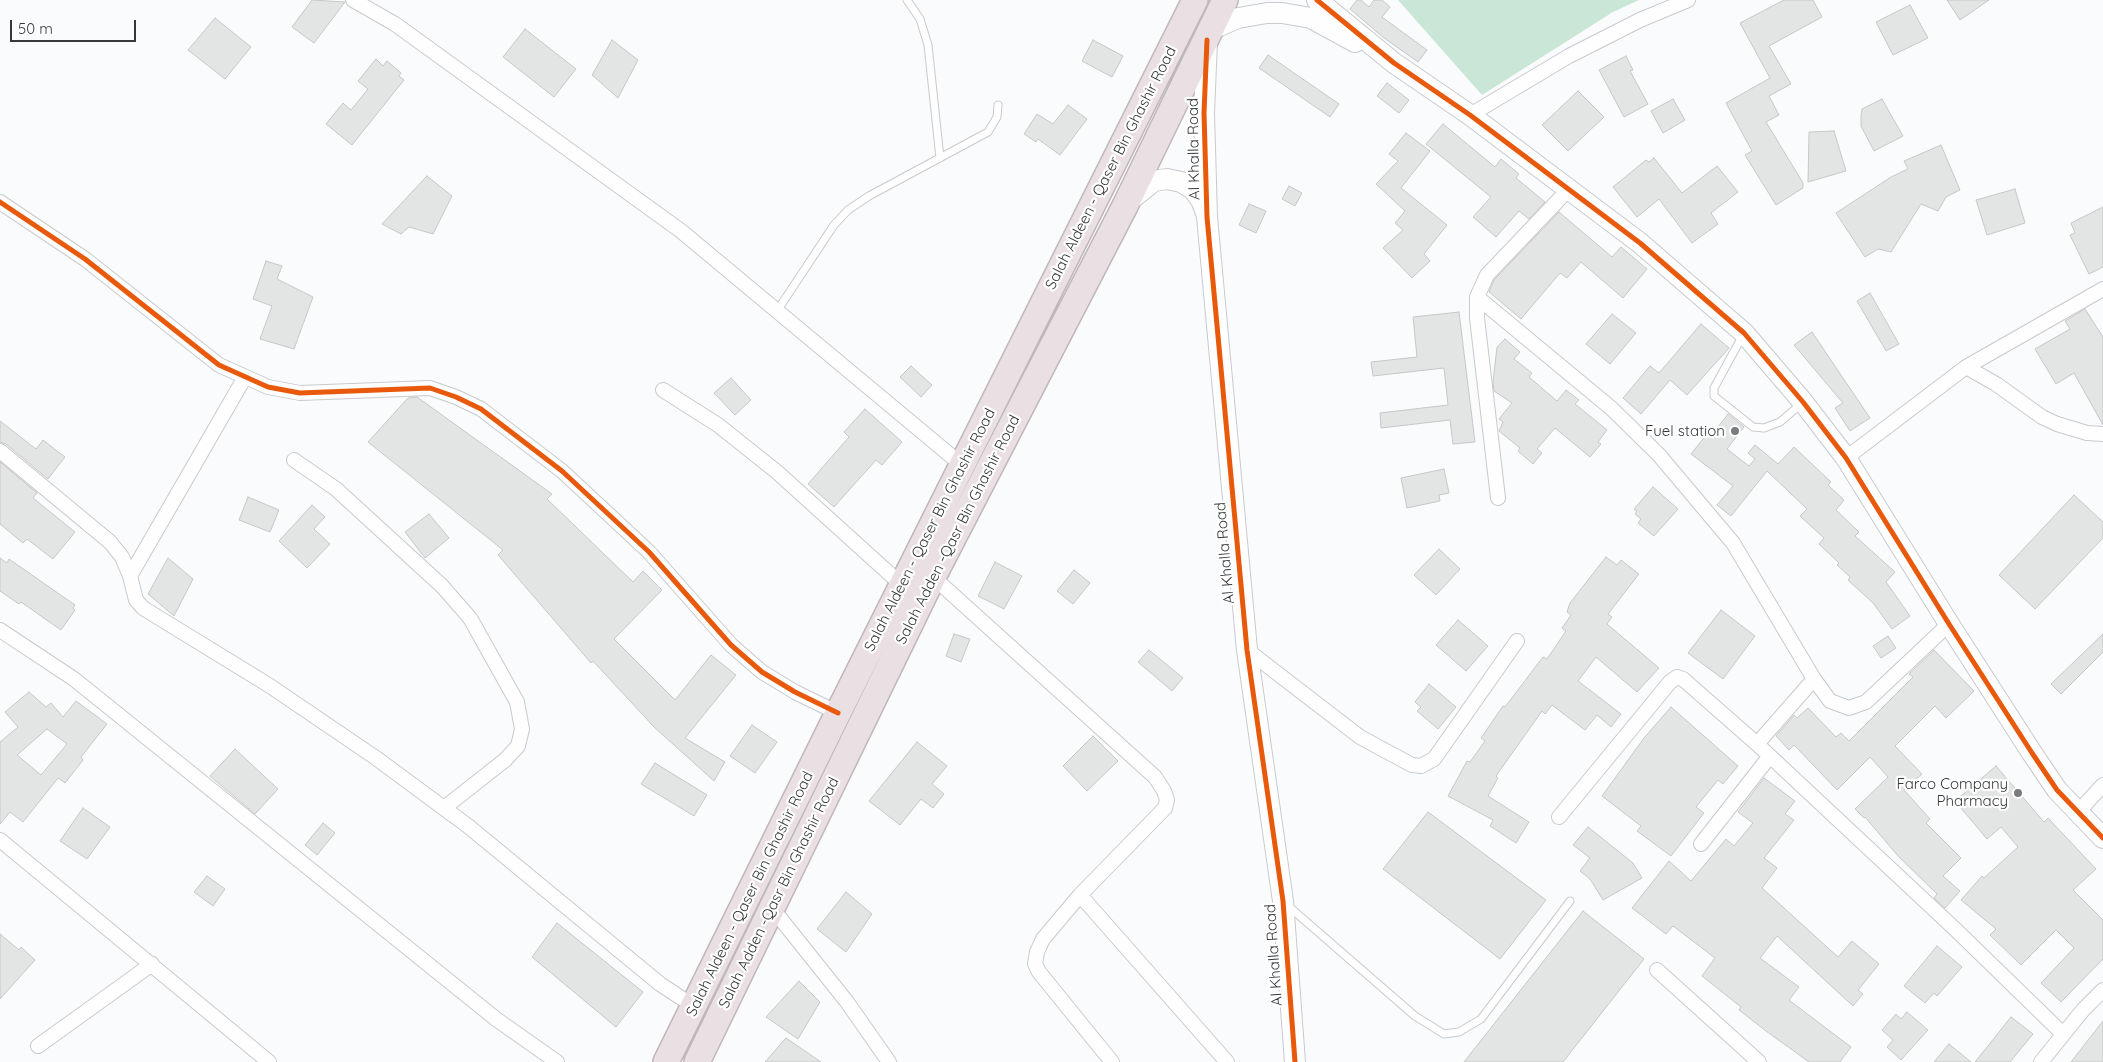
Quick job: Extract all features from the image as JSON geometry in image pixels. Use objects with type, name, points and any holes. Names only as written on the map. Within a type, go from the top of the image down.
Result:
[{"type":"highway","name":"Salah Aldeen - Qaser Bin Ghashir Road","points":[[666,1062],[695,1008],[838,714],[1195,0]]},
{"type":"highway","name":"Salah Adden -Qasr Bin Ghashir Road","points":[[697,1062],[933,577],[1125,206],[1225,0]]},
{"type":"street","points":[[353,0],[395,24],[681,231],[962,465]]},
{"type":"street","points":[[1317,0],[1394,63],[1470,116],[1640,243],[1744,333],[1803,402],[1846,458],[1949,624],[2057,790],[2103,838]]},
{"type":"street","points":[[1470,116],[1569,56],[1640,20],[1688,0]]},
{"type":"street","points":[[1209,35],[1238,18],[1252,14],[1296,15],[1311,18],[1394,63]]},
{"type":"street","name":"Al Khalla Road","points":[[1209,35],[1204,113],[1207,217],[1247,650],[1283,901],[1295,1062]]},
{"type":"street","name":"Al Khalla Road","points":[[1125,206],[1154,181],[1167,179],[1181,182],[1193,189],[1201,200],[1207,217]]},
{"type":"street","points":[[1498,498],[1476,318],[1477,297],[1487,275],[1569,189]]},
{"type":"street","points":[[0,202],[85,259],[219,365],[268,387],[300,393],[430,388],[456,396],[481,409],[562,471],[649,552],[731,645],[762,672],[795,692],[838,714]]},
{"type":"street","points":[[1846,458],[1966,367],[2103,289]]},
{"type":"street","points":[[1477,297],[1611,408],[1659,456],[1733,543],[1814,680],[1830,701],[1840,706],[1856,706],[1866,702],[1949,624]]},
{"type":"street","points":[[1966,367],[1996,384],[2042,417],[2057,424],[2088,433],[2103,434]]},
{"type":"street","points":[[130,576],[245,377]]},
{"type":"street","points":[[664,390],[718,425],[777,472],[902,585]]},
{"type":"street","points":[[0,451],[110,542],[122,557],[130,576],[136,600],[143,608],[270,686],[376,758],[444,808],[660,984],[695,1008]]},
{"type":"street","points":[[294,460],[336,489],[442,586],[470,618],[516,702],[522,729],[518,746],[505,760],[444,808]]},
{"type":"street","points":[[933,577],[1148,771],[1164,791],[1167,800],[1165,808],[1080,896],[1043,938],[1036,952],[1035,964],[1039,972],[1112,1062]]},
{"type":"street","points":[[0,630],[74,678],[496,1019],[557,1062]]},
{"type":"street","points":[[1247,650],[1360,737],[1412,766],[1421,766],[1434,759],[1517,641]]},
{"type":"street","points":[[1559,817],[1670,682],[1677,678],[1683,679],[1770,756],[1956,930],[2063,1034]]},
{"type":"street","points":[[1757,744],[1814,680]]},
{"type":"street","points":[[1701,844],[1770,756]]},
{"type":"street","points":[[2078,812],[2103,785]]},
{"type":"street","points":[[1,844],[152,964],[269,1062]]},
{"type":"street","points":[[1080,896],[1226,1062]]},
{"type":"street","points":[[772,908],[847,1002],[889,1062]]},
{"type":"street","points":[[38,1046],[152,964]]},
{"type":"street","points":[[1657,970],[1759,1062]]},
{"type":"street","points":[[2042,1062],[2063,1034],[2103,990]]},
{"type":"lane","points":[[907,0],[920,19],[928,45],[940,158]]},
{"type":"lane","points":[[777,311],[834,225],[848,210],[988,132],[997,117],[998,105]]},
{"type":"lane","points":[[1744,333],[1714,388],[1714,396],[1753,426],[1764,428],[1780,422],[1803,402]]},
{"type":"lane","points":[[1283,901],[1414,1016],[1444,1034],[1459,1032],[1481,1019],[1570,902]]},
{"type":"green space","points":[[1398,0],[1639,0],[1613,12],[1482,95]]},
{"type":"building","points":[[312,0],[345,2],[314,43],[292,27]]},
{"type":"building","points":[[1357,0],[1361,0],[1369,7],[1374,0],[1382,0],[1390,7],[1382,17],[1427,50],[1418,62],[1384,38],[1350,9]]},
{"type":"building","points":[[1784,0],[1813,0],[1822,17],[1769,46],[1791,84],[1769,96],[1779,115],[1766,122],[1803,183],[1803,188],[1776,205],[1745,155],[1752,151],[1726,103],[1770,78],[1740,23]]},
{"type":"building","points":[[1947,0],[1989,0],[1960,20]]},
{"type":"building","points":[[1910,5],[1928,38],[1893,55],[1876,22]]},
{"type":"building","points":[[215,18],[251,47],[225,79],[188,50]]},
{"type":"building","points":[[525,29],[576,69],[554,97],[503,57]]},
{"type":"building","points":[[612,40],[638,60],[618,98],[592,75]]},
{"type":"building","points":[[1093,40],[1123,56],[1112,77],[1082,61]]},
{"type":"building","points":[[1268,55],[1339,104],[1330,117],[1259,68]]},
{"type":"building","points":[[1626,56],[1633,70],[1630,71],[1648,104],[1624,117],[1599,70]]},
{"type":"building","points":[[376,59],[383,66],[387,61],[401,73],[399,76],[404,80],[352,145],[326,124],[343,103],[351,110],[368,89],[358,81]]},
{"type":"building","points":[[1387,83],[1409,100],[1399,113],[1377,96]]},
{"type":"building","points":[[1578,91],[1604,117],[1568,151],[1542,125]]},
{"type":"building","points":[[1673,99],[1685,120],[1663,133],[1651,111]]},
{"type":"building","points":[[1882,99],[1903,136],[1874,151],[1861,126],[1862,109]]},
{"type":"building","points":[[1068,105],[1087,119],[1060,155],[1038,139],[1036,142],[1024,134],[1037,114],[1053,124]]},
{"type":"building","points":[[1443,124],[1495,167],[1501,159],[1519,174],[1516,178],[1545,202],[1529,219],[1519,211],[1496,237],[1473,217],[1491,197],[1426,144]]},
{"type":"building","points":[[1834,131],[1846,171],[1808,182],[1809,132]]},
{"type":"building","points":[[1406,133],[1430,151],[1401,188],[1447,225],[1424,254],[1430,261],[1412,278],[1383,248],[1403,230],[1395,223],[1405,211],[1376,184],[1398,161],[1389,154]]},
{"type":"building","points":[[1941,145],[1960,190],[1946,197],[1938,211],[1921,204],[1891,252],[1878,249],[1865,257],[1836,213],[1891,177],[1908,169],[1904,161]]},
{"type":"building","points":[[1654,158],[1682,193],[1717,166],[1738,192],[1711,213],[1718,224],[1692,243],[1659,199],[1637,217],[1613,187],[1646,160],[1649,162]]},
{"type":"building","points":[[427,176],[452,196],[433,234],[409,227],[401,234],[382,224]]},
{"type":"building","points":[[1289,186],[1302,193],[1295,206],[1282,199]]},
{"type":"building","points":[[2015,189],[2025,223],[1987,235],[1976,200]]},
{"type":"building","points":[[1249,204],[1266,211],[1256,233],[1239,225]]},
{"type":"building","points":[[2103,207],[2103,267],[2089,274],[2070,235],[2075,233],[2071,223]]},
{"type":"building","points":[[1559,212],[1612,257],[1621,247],[1647,269],[1623,298],[1581,262],[1567,278],[1560,273],[1521,319],[1489,292],[1494,280]]},
{"type":"building","points":[[266,261],[282,266],[277,279],[313,297],[294,349],[260,339],[272,306],[253,299]]},
{"type":"building","points":[[1870,293],[1899,344],[1886,351],[1857,301]]},
{"type":"building","points":[[2085,309],[2103,337],[2103,425],[2074,373],[2056,384],[2035,349],[2070,329],[2065,321]]},
{"type":"building","points":[[1459,312],[1475,442],[1453,444],[1450,420],[1381,428],[1380,413],[1448,405],[1444,368],[1373,376],[1371,362],[1417,357],[1413,317]]},
{"type":"building","points":[[1612,314],[1636,333],[1610,364],[1586,344]]},
{"type":"building","points":[[1701,324],[1729,348],[1687,395],[1670,380],[1641,414],[1623,398],[1650,366],[1659,373]]},
{"type":"building","points":[[1812,332],[1870,418],[1850,431],[1835,408],[1843,403],[1794,345]]},
{"type":"building","points":[[1505,339],[1520,352],[1514,359],[1532,373],[1529,377],[1557,401],[1566,390],[1579,400],[1575,404],[1607,430],[1598,442],[1601,444],[1590,457],[1555,428],[1537,449],[1542,453],[1533,464],[1518,451],[1520,448],[1499,431],[1503,422],[1499,419],[1512,403],[1494,391],[1493,382],[1497,347]]},
{"type":"building","points":[[911,366],[932,385],[921,397],[900,377]]},
{"type":"building","points":[[731,378],[751,400],[735,415],[714,393]]},
{"type":"building","points":[[417,397],[552,494],[547,499],[633,582],[643,571],[662,590],[614,639],[675,700],[711,655],[736,675],[685,738],[725,762],[714,781],[654,727],[593,661],[591,663],[498,555],[503,550],[368,442],[408,398]]},
{"type":"building","points":[[865,409],[902,442],[882,465],[876,460],[834,507],[808,484],[849,437],[844,432]]},
{"type":"building","points":[[1728,414],[1744,427],[1727,449],[1749,466],[1755,459],[1748,453],[1755,445],[1778,464],[1794,447],[1831,482],[1828,485],[1844,500],[1836,510],[1859,532],[1855,536],[1895,572],[1886,582],[1910,616],[1892,629],[1873,603],[1848,580],[1850,577],[1837,565],[1839,563],[1819,544],[1824,538],[1800,516],[1807,509],[1767,471],[1731,516],[1717,505],[1733,486],[1691,454],[1707,434],[1711,436]]},
{"type":"building","points":[[0,421],[36,449],[43,440],[65,457],[48,479],[6,444],[0,442]]},
{"type":"building","points":[[0,462],[37,493],[33,498],[75,532],[53,559],[27,539],[23,543],[0,524]]},
{"type":"building","points":[[1444,469],[1449,493],[1439,495],[1440,501],[1407,508],[1401,478]]},
{"type":"building","points":[[1653,487],[1678,509],[1654,536],[1638,523],[1641,519],[1635,514],[1637,511],[1634,509]]},
{"type":"building","points":[[2074,495],[2103,522],[2103,538],[2035,609],[1999,575]]},
{"type":"building","points":[[248,497],[279,510],[270,532],[239,520]]},
{"type":"building","points":[[312,505],[325,517],[314,529],[330,544],[307,568],[279,541]]},
{"type":"building","points":[[429,514],[449,538],[425,558],[405,532]]},
{"type":"building","points":[[1439,549],[1460,569],[1436,595],[1414,575]]},
{"type":"building","points":[[1606,557],[1617,565],[1621,560],[1639,574],[1608,614],[1612,617],[1607,624],[1659,668],[1637,692],[1596,657],[1578,681],[1621,714],[1611,727],[1597,715],[1585,730],[1552,705],[1545,714],[1542,711],[1496,776],[1498,778],[1488,796],[1529,822],[1516,843],[1490,826],[1493,820],[1448,796],[1467,761],[1470,762],[1485,741],[1481,738],[1503,706],[1505,707],[1543,657],[1547,659],[1566,631],[1562,628],[1571,615],[1567,612],[1570,603]]},
{"type":"building","points":[[0,558],[7,563],[9,559],[75,605],[73,608],[75,610],[61,630],[21,602],[19,604],[0,591]]},
{"type":"building","points":[[168,558],[193,579],[174,616],[148,594]]},
{"type":"building","points":[[995,562],[1022,576],[1004,609],[978,596]]},
{"type":"building","points":[[1074,570],[1090,583],[1073,604],[1057,591]]},
{"type":"building","points":[[1721,610],[1755,636],[1723,679],[1688,653]]},
{"type":"building","points":[[1458,620],[1488,646],[1466,671],[1436,645]]},
{"type":"building","points":[[954,634],[970,639],[961,662],[946,656]]},
{"type":"building","points":[[2103,634],[2103,652],[2061,694],[2051,684]]},
{"type":"building","points":[[1888,636],[1896,648],[1881,658],[1873,646]]},
{"type":"building","points":[[1149,650],[1183,678],[1172,691],[1138,662]]},
{"type":"building","points":[[1934,650],[1974,691],[1946,718],[1935,706],[1895,746],[1922,774],[1904,790],[1930,819],[1926,823],[1961,858],[1943,876],[1960,891],[1945,908],[1934,898],[1937,894],[1898,856],[1865,817],[1855,809],[1888,777],[1870,757],[1837,790],[1794,745],[1789,750],[1776,736],[1794,715],[1797,718],[1808,708],[1836,737],[1841,733],[1849,741],[1913,677],[1909,674]]},
{"type":"building","points":[[1429,684],[1456,707],[1438,729],[1417,711],[1421,707],[1415,702]]},
{"type":"building","points":[[29,692],[46,707],[51,703],[63,717],[76,701],[107,724],[81,757],[83,760],[65,783],[58,778],[23,822],[10,812],[0,824],[0,742],[18,727],[5,712]],"holes":[[[47,729],[67,744],[41,775],[17,755]]]},
{"type":"building","points":[[1671,707],[1738,766],[1723,784],[1718,780],[1696,807],[1704,813],[1671,856],[1637,831],[1641,826],[1602,796],[1644,738]]},
{"type":"building","points":[[752,725],[777,742],[755,773],[730,756]]},
{"type":"building","points":[[1093,736],[1118,761],[1087,791],[1063,766]]},
{"type":"building","points":[[917,742],[947,766],[932,784],[944,794],[933,808],[921,799],[900,825],[869,801]]},
{"type":"building","points":[[235,749],[278,789],[255,814],[210,776]]},
{"type":"building","points":[[655,763],[707,795],[694,816],[641,784]]},
{"type":"building","points":[[1996,766],[2044,822],[2048,818],[2096,869],[2073,890],[2103,920],[2103,959],[2061,1002],[2041,983],[2074,948],[2056,930],[2021,965],[1990,935],[1996,929],[1961,900],[1982,876],[1984,878],[2018,847],[2001,827],[1987,839],[1955,801]]},
{"type":"building","points":[[1764,778],[1795,801],[1785,814],[1794,820],[1764,858],[1777,868],[1762,888],[1838,957],[1852,941],[1879,964],[1858,990],[1863,994],[1853,1006],[1777,936],[1760,958],[1799,987],[1789,1000],[1851,1047],[1840,1062],[1809,1062],[1766,1031],[1739,1010],[1741,1007],[1702,976],[1715,958],[1673,926],[1666,934],[1632,908],[1669,861],[1691,881],[1726,839],[1734,846],[1753,823],[1738,812]]},
{"type":"building","points":[[83,808],[110,827],[87,859],[60,841]]},
{"type":"building","points":[[1428,812],[1546,900],[1500,959],[1383,869]]},
{"type":"building","points":[[323,823],[335,833],[317,855],[305,845]]},
{"type":"building","points":[[1588,827],[1633,863],[1642,878],[1603,900],[1590,879],[1580,871],[1590,858],[1573,845]]},
{"type":"building","points":[[207,876],[225,889],[213,906],[194,892]]},
{"type":"building","points":[[846,892],[872,914],[846,952],[817,929]]},
{"type":"building","points":[[1583,911],[1644,959],[1563,1062],[1464,1062]]},
{"type":"building","points":[[557,923],[643,992],[616,1027],[532,957]]},
{"type":"building","points":[[0,934],[19,950],[21,947],[35,960],[0,999]]},
{"type":"building","points":[[1937,946],[1962,967],[1937,996],[1934,993],[1925,1003],[1904,986]]},
{"type":"building","points":[[799,981],[820,1002],[798,1039],[766,1017]]},
{"type":"building","points":[[1907,1012],[1928,1030],[1901,1060],[1887,1047],[1893,1040],[1882,1030],[1896,1014],[1901,1019]]},
{"type":"building","points":[[2011,1017],[2033,1034],[2010,1062],[1975,1062]]},
{"type":"building","points":[[2103,1021],[2103,1062],[2071,1062]]},
{"type":"building","points":[[786,1038],[821,1062],[765,1062]]},
{"type":"building","points":[[1949,1044],[1971,1062],[1934,1062]]},
{"type":"cycle path","points":[[1317,0],[1394,63],[1470,115],[1640,243],[1744,333],[1803,402],[1846,458],[1949,624],[2057,790],[2103,838]]},
{"type":"cycle path","points":[[1207,40],[1204,113],[1207,217],[1247,650],[1283,901],[1295,1062]]},
{"type":"cycle path","points":[[0,202],[85,259],[219,365],[268,387],[300,393],[430,388],[456,397],[481,409],[562,471],[649,552],[731,645],[762,672],[795,692],[838,713]]},
{"type":"place","name":"Fuel station","points":[[1735,431]]},
{"type":"place","name":"Farco Company Pharmacy","points":[[2018,793]]}]
